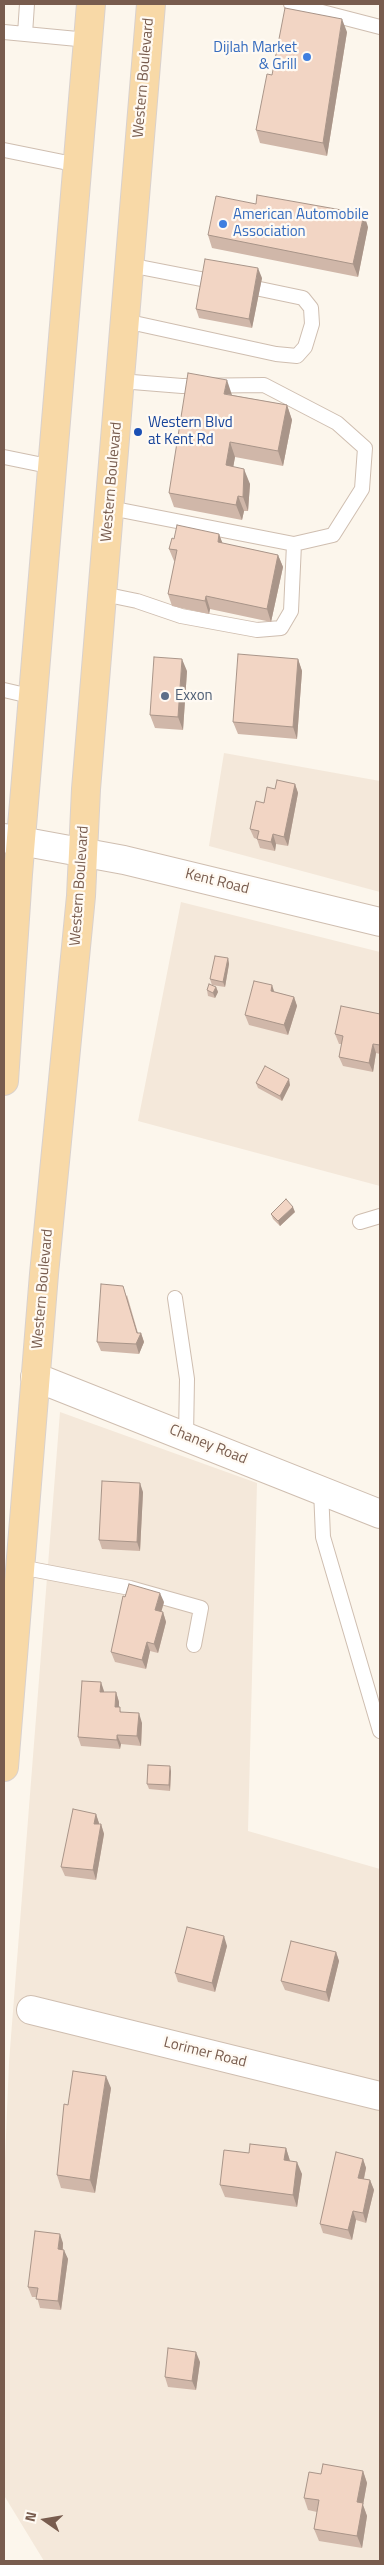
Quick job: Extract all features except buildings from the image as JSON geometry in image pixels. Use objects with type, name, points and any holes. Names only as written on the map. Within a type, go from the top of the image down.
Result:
[{"type":"main road","points":[[4,1081],[12,840],[34,696],[91,4]]},
{"type":"main road","name":"Western Boulevard","points":[[4,1767],[35,1377],[84,853],[87,781],[151,4]]},
{"type":"street","name":"Kent Road","points":[[12,840],[124,860],[380,922]]},
{"type":"street","name":"Chaney Road","points":[[35,1377],[380,1514]]},
{"type":"street","name":"Lorimer Road","points":[[31,2010],[380,2096]]},
{"type":"lane","points":[[25,34],[27,4]]},
{"type":"lane","points":[[291,4],[380,27]]},
{"type":"lane","points":[[4,32],[88,40]]},
{"type":"lane","points":[[4,150],[78,165]]},
{"type":"lane","points":[[129,265],[206,280]]},
{"type":"lane","points":[[125,321],[276,354],[297,356],[305,346],[312,324],[311,308],[303,298],[260,289]]},
{"type":"lane","points":[[110,508],[294,544],[333,535],[362,489],[366,448],[337,423],[264,385],[182,386],[120,381]]},
{"type":"lane","points":[[4,457],[53,467]]},
{"type":"lane","points":[[103,594],[137,601],[181,616],[257,630],[281,628],[291,611],[294,544]]},
{"type":"lane","points":[[4,690],[34,696]]},
{"type":"lane","points":[[360,1222],[380,1216]]},
{"type":"lane","points":[[175,1298],[187,1379],[186,1437]]},
{"type":"lane","points":[[321,1490],[323,1537],[380,1731]]},
{"type":"lane","points":[[20,1567],[130,1588],[201,1608],[194,1645]]},
{"type":"shaded area","points":[[224,753],[380,781],[380,892],[209,846]]},
{"type":"shaded area","points":[[181,902],[380,952],[380,1186],[138,1121]]},
{"type":"shaded area","points":[[60,1412],[257,1483],[248,1831],[380,1869],[380,2561],[44,2561],[5,2497],[4,2183],[9,2062]]},
{"type":"place","name":"Dijlah Market & Grill","points":[[307,57]]},
{"type":"place","name":"American Automobile Association","points":[[223,224]]},
{"type":"place","name":"Western Blvd at Kent Rd","points":[[138,432]]},
{"type":"place","name":"Exxon","points":[[165,696]]}]
